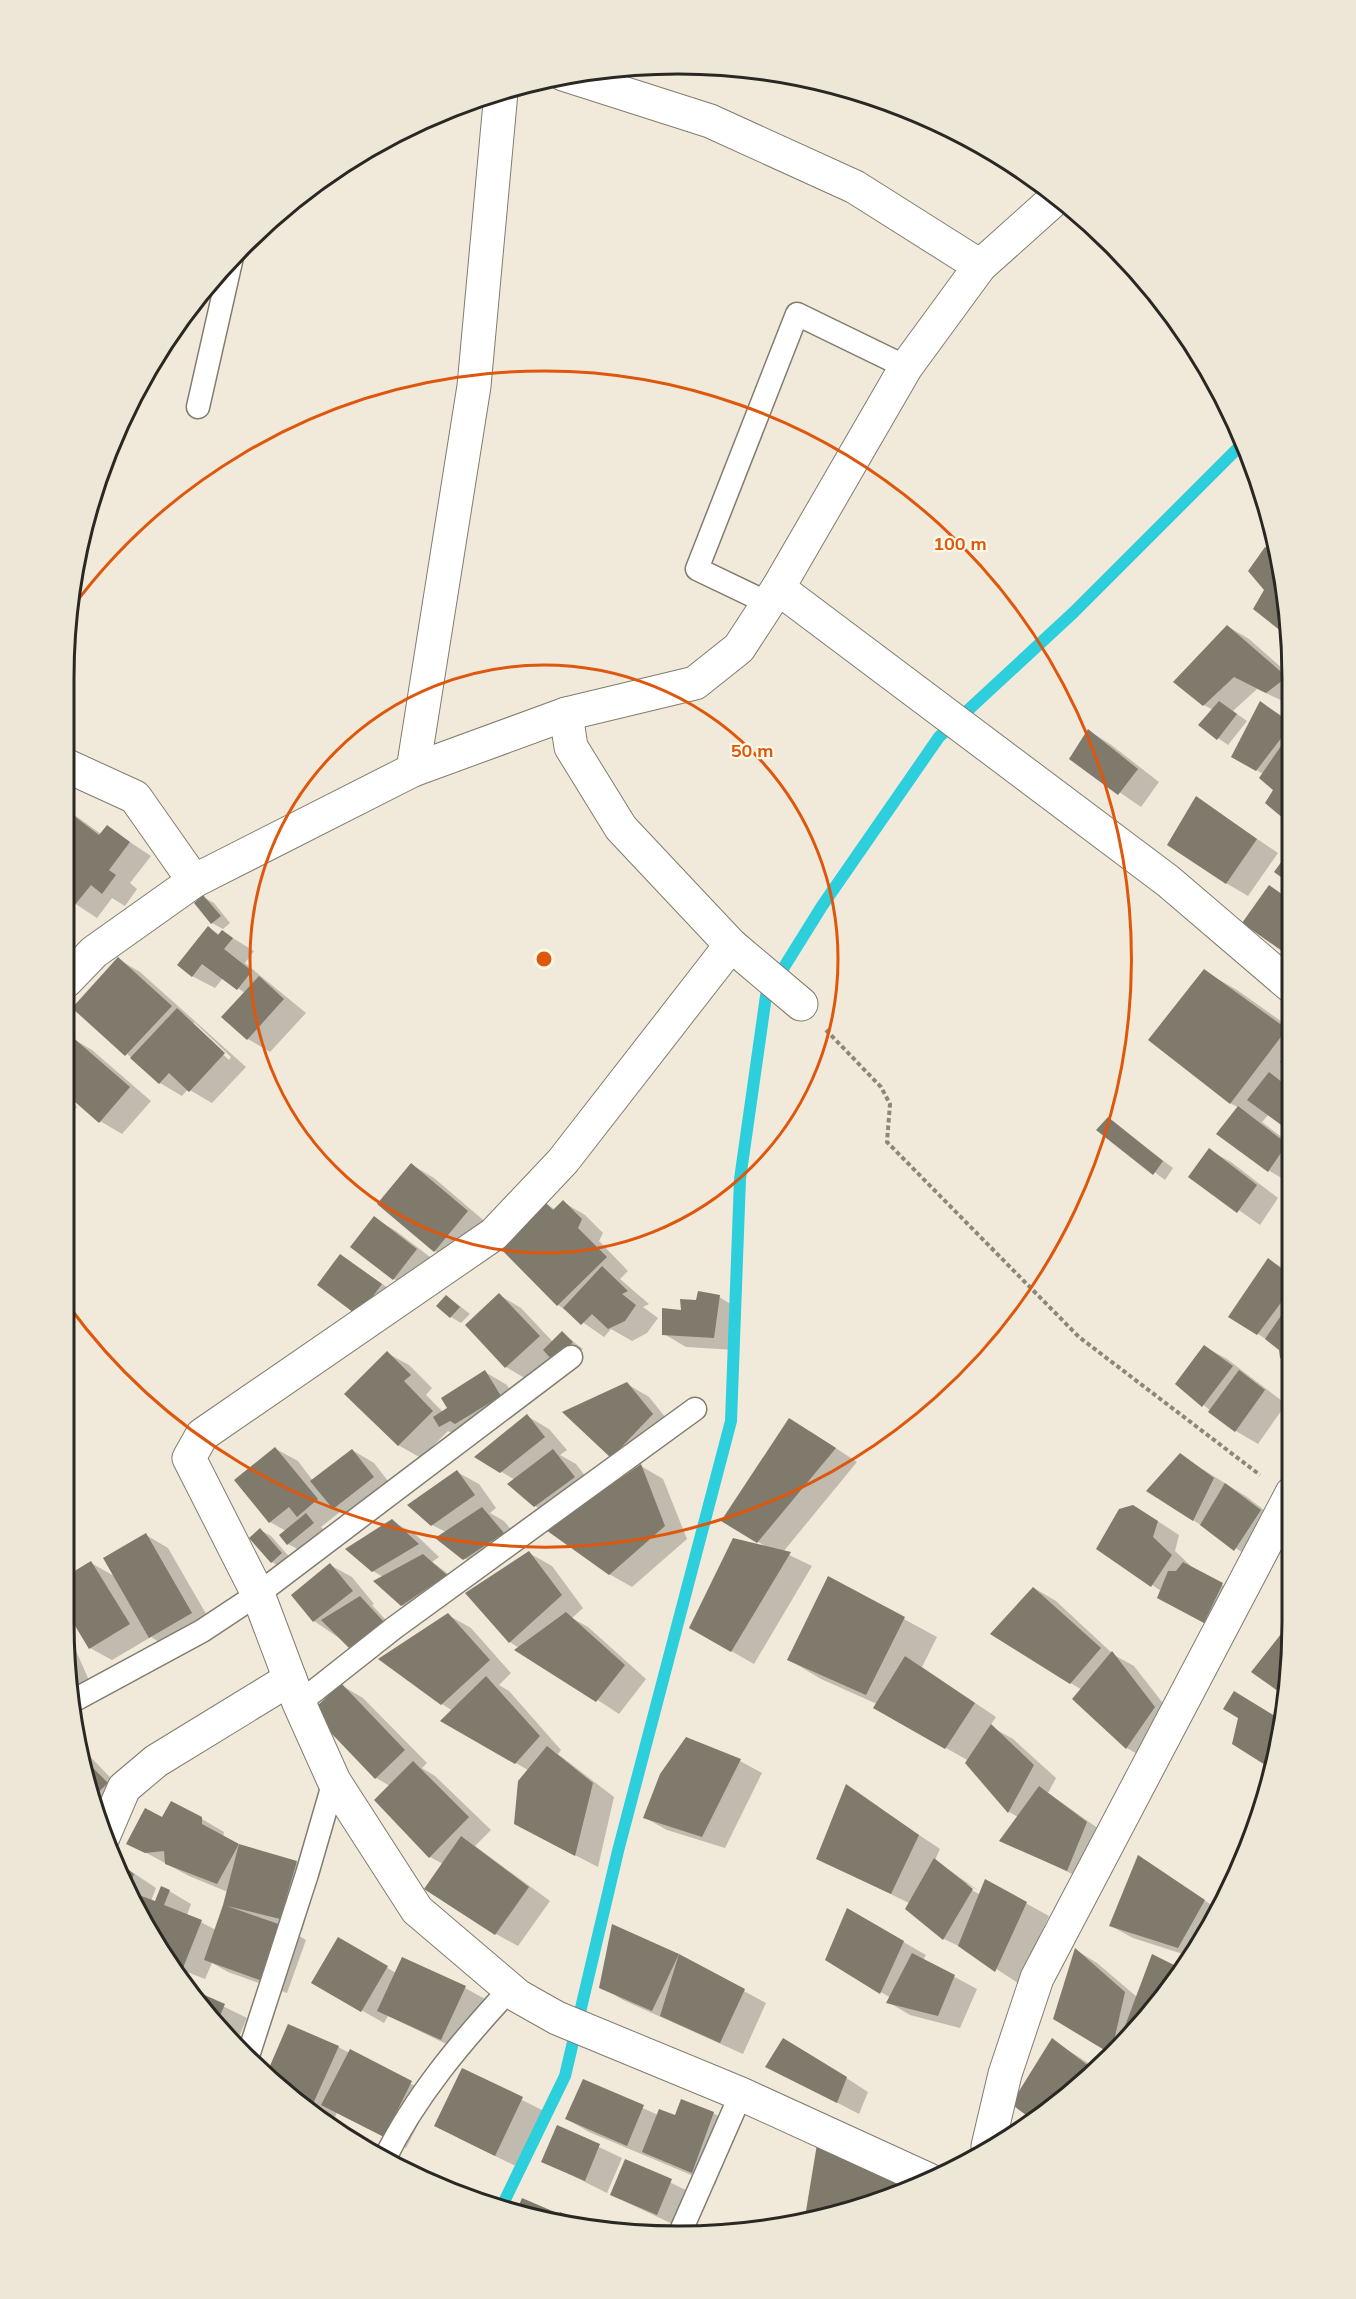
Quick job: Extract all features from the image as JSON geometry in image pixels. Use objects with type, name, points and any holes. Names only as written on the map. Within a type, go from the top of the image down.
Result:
[{"type":"street","points":[[585,81],[710,121],[855,187],[980,266]]},
{"type":"street","points":[[413,770],[474,386],[500,101]]},
{"type":"street","points":[[74,973],[94,952],[194,881],[413,770],[566,714],[695,683],[739,648],[773,596],[906,367],[980,266],[1051,202]]},
{"type":"street","points":[[773,596],[973,735],[1167,881],[1282,979]]},
{"type":"street","points":[[566,714],[571,747],[621,828],[731,945],[794,998]]},
{"type":"street","points":[[74,769],[135,796],[194,881]]},
{"type":"street","points":[[731,945],[563,1161],[494,1234],[202,1435],[189,1458],[258,1594],[294,1691],[334,1781],[417,1910],[510,1989],[557,2018],[741,2094],[918,2175]]},
{"type":"street","points":[[990,2139],[1005,2074],[1037,1978],[1282,1510]]},
{"type":"street","points":[[109,1823],[124,1788],[156,1761],[294,1691]]},
{"type":"lane","points":[[198,406],[228,275]]},
{"type":"lane","points":[[773,596],[697,569],[797,314],[906,367]]},
{"type":"lane","points":[[79,1698],[202,1631],[258,1594],[571,1357]]},
{"type":"lane","points":[[294,1691],[394,1628],[695,1409]]},
{"type":"lane","points":[[251,2048],[308,1874],[334,1781]]},
{"type":"lane","points":[[388,2151],[402,2123],[466,2037],[510,1989]]},
{"type":"lane","points":[[684,2226],[741,2094]]},
{"type":"path","points":[[794,998],[881,1087],[890,1104],[887,1142],[1071,1329],[1282,1489]]},
{"type":"building","points":[[1265,547],[1268,549],[1280,631],[1253,609],[1264,590],[1248,571]]},
{"type":"building","points":[[1227,625],[1282,673],[1282,681],[1266,693],[1234,677],[1203,706],[1173,682]]},
{"type":"building","points":[[1219,701],[1237,714],[1217,740],[1198,725]]},
{"type":"building","points":[[1260,701],[1282,717],[1282,737],[1256,771],[1231,757]]},
{"type":"building","points":[[1088,729],[1138,769],[1118,795],[1069,759]]},
{"type":"building","points":[[1282,745],[1282,817],[1265,803],[1273,790],[1259,778]]},
{"type":"building","points":[[1196,796],[1257,839],[1226,884],[1167,845]]},
{"type":"building","points":[[74,816],[99,835],[107,825],[130,842],[109,870],[116,875],[102,894],[91,885],[74,906]]},
{"type":"building","points":[[1282,861],[1282,878],[1274,872]]},
{"type":"building","points":[[1269,885],[1282,894],[1282,951],[1242,923]]},
{"type":"building","points":[[203,895],[221,916],[211,924],[194,903]]},
{"type":"building","points":[[208,926],[218,935],[222,930],[233,938],[224,949],[252,971],[237,990],[202,964],[192,977],[177,965]]},
{"type":"building","points":[[118,957],[172,1006],[125,1056],[74,1010],[74,1006]]},
{"type":"building","points":[[1204,969],[1282,1025],[1282,1036],[1230,1104],[1148,1040]]},
{"type":"building","points":[[259,976],[284,999],[247,1040],[221,1017]]},
{"type":"building","points":[[177,1008],[225,1053],[189,1092],[169,1073],[159,1084],[130,1058]]},
{"type":"building","points":[[74,1038],[130,1087],[99,1123],[74,1101]]},
{"type":"building","points":[[1269,1072],[1282,1082],[1282,1126],[1247,1100]]},
{"type":"building","points":[[1238,1106],[1282,1140],[1282,1151],[1268,1172],[1216,1134]]},
{"type":"building","points":[[1108,1117],[1163,1161],[1153,1175],[1096,1130]]},
{"type":"building","points":[[1209,1148],[1257,1185],[1237,1213],[1188,1177]]},
{"type":"building","points":[[411,1163],[468,1211],[434,1252],[377,1204]]},
{"type":"building","points":[[543,1200],[553,1210],[563,1200],[582,1219],[578,1228],[607,1257],[557,1306],[497,1245]]},
{"type":"building","points":[[374,1216],[417,1249],[393,1280],[350,1247]]},
{"type":"building","points":[[340,1254],[382,1284],[358,1316],[317,1285]]},
{"type":"building","points":[[1268,1258],[1282,1269],[1282,1301],[1257,1335],[1228,1317]]},
{"type":"building","points":[[602,1266],[628,1291],[622,1294],[636,1305],[625,1321],[608,1329],[592,1314],[581,1325],[563,1308]]},
{"type":"building","points":[[698,1291],[720,1295],[714,1338],[662,1335],[662,1308],[681,1310],[680,1299],[696,1300]]},
{"type":"building","points":[[499,1293],[540,1336],[505,1368],[465,1325]]},
{"type":"building","points":[[446,1295],[460,1307],[450,1318],[436,1306]]},
{"type":"building","points":[[1282,1314],[1282,1359],[1279,1350],[1265,1339]]},
{"type":"building","points":[[562,1331],[573,1342],[554,1362],[543,1350]]},
{"type":"building","points":[[1204,1345],[1233,1366],[1202,1407],[1175,1384]]},
{"type":"building","points":[[387,1351],[411,1375],[404,1381],[433,1411],[398,1446],[344,1394]]},
{"type":"building","points":[[485,1370],[501,1396],[455,1424],[450,1421],[439,1427],[433,1417],[447,1408],[441,1398]]},
{"type":"building","points":[[1239,1370],[1265,1390],[1235,1432],[1208,1412]]},
{"type":"building","points":[[627,1382],[653,1414],[611,1458],[562,1412]]},
{"type":"building","points":[[527,1414],[545,1437],[500,1473],[474,1457]]},
{"type":"building","points":[[789,1418],[836,1448],[757,1543],[721,1521]]},
{"type":"building","points":[[275,1447],[318,1499],[297,1517],[289,1507],[269,1523],[234,1480]]},
{"type":"building","points":[[352,1449],[374,1477],[333,1509],[310,1481]]},
{"type":"building","points":[[553,1449],[575,1477],[534,1507],[507,1484]]},
{"type":"building","points":[[1180,1453],[1214,1478],[1193,1521],[1146,1491]]},
{"type":"building","points":[[641,1464],[665,1526],[609,1575],[546,1530]]},
{"type":"building","points":[[457,1470],[475,1495],[431,1526],[407,1505]]},
{"type":"building","points":[[1225,1483],[1261,1510],[1234,1551],[1200,1525]]},
{"type":"building","points":[[1133,1505],[1158,1521],[1153,1537],[1172,1555],[1151,1587],[1096,1549],[1119,1509]]},
{"type":"building","points":[[482,1507],[504,1533],[463,1560],[435,1538]]},
{"type":"building","points":[[306,1513],[314,1523],[287,1545],[279,1535]]},
{"type":"building","points":[[392,1519],[419,1544],[372,1572],[345,1549]]},
{"type":"building","points":[[260,1528],[282,1553],[271,1563],[249,1538]]},
{"type":"building","points":[[146,1533],[192,1613],[149,1638],[103,1558]]},
{"type":"building","points":[[733,1538],[791,1552],[731,1652],[689,1628]]},
{"type":"building","points":[[529,1551],[562,1595],[509,1643],[465,1593]]},
{"type":"building","points":[[423,1554],[447,1575],[401,1606],[373,1581]]},
{"type":"building","points":[[91,1561],[130,1624],[89,1649],[74,1624],[74,1571]]},
{"type":"building","points":[[1183,1562],[1223,1583],[1204,1623],[1157,1598],[1168,1571],[1176,1571]]},
{"type":"building","points":[[330,1563],[353,1591],[313,1622],[291,1595]]},
{"type":"building","points":[[828,1576],[905,1617],[866,1695],[787,1660]]},
{"type":"building","points":[[1033,1587],[1101,1648],[1070,1684],[990,1634]]},
{"type":"building","points":[[360,1596],[384,1622],[349,1648],[321,1620]]},
{"type":"building","points":[[566,1612],[625,1665],[596,1702],[514,1650]]},
{"type":"building","points":[[448,1613],[490,1660],[441,1705],[378,1659]]},
{"type":"building","points":[[1281,1634],[1282,1634],[1278,1691],[1251,1672]]},
{"type":"building","points":[[1112,1651],[1155,1707],[1126,1749],[1072,1699]]},
{"type":"building","points":[[905,1656],[975,1703],[945,1749],[873,1708]]},
{"type":"building","points":[[486,1676],[540,1736],[515,1764],[440,1721]]},
{"type":"building","points":[[341,1683],[405,1750],[375,1779],[311,1712]]},
{"type":"building","points":[[1234,1691],[1275,1716],[1265,1765],[1232,1744],[1238,1718],[1223,1709]]},
{"type":"building","points":[[991,1724],[1034,1765],[1008,1813],[965,1763]]},
{"type":"building","points":[[686,1737],[741,1759],[702,1837],[643,1818],[660,1774]]},
{"type":"building","points":[[547,1746],[593,1783],[575,1856],[514,1824],[518,1781]]},
{"type":"building","points":[[413,1761],[469,1817],[429,1858],[374,1800]]},
{"type":"building","points":[[92,1767],[108,1783],[99,1792]]},
{"type":"building","points":[[846,1784],[919,1835],[891,1894],[816,1859]]},
{"type":"building","points":[[1039,1786],[1087,1822],[1067,1871],[999,1841]]},
{"type":"building","points":[[171,1801],[202,1817],[202,1824],[239,1844],[217,1884],[165,1864],[164,1851],[145,1853],[126,1844],[145,1808],[162,1817]]},
{"type":"building","points":[[461,1836],[529,1887],[495,1935],[424,1889]]},
{"type":"building","points":[[239,1844],[297,1861],[280,1919],[227,1906],[284,1926],[265,1982],[204,1960],[223,1905]]},
{"type":"building","points":[[1138,1855],[1205,1900],[1178,1948],[1109,1926]]},
{"type":"building","points":[[934,1858],[973,1889],[943,1940],[905,1909]]},
{"type":"building","points":[[985,1879],[1027,1902],[995,1972],[958,1946]]},
{"type":"building","points":[[161,1886],[170,1890],[164,1905],[202,1920],[183,1968],[154,1923],[140,1895],[155,1901]]},
{"type":"building","points":[[847,1908],[904,1941],[880,1994],[825,1960]]},
{"type":"building","points":[[612,1924],[679,1954],[652,2011],[599,1988]]},
{"type":"building","points":[[338,1937],[388,1966],[361,2012],[311,1983]]},
{"type":"building","points":[[1075,1948],[1125,1992],[1115,2038],[1103,2049],[1053,2019]]},
{"type":"building","points":[[912,1953],[955,1975],[938,2016],[886,2003]]},
{"type":"building","points":[[679,1954],[745,1989],[720,2043],[660,2016]]},
{"type":"building","points":[[1152,1954],[1175,1965],[1158,1989],[1124,2028]]},
{"type":"building","points":[[402,1957],[466,1986],[441,2040],[377,2011]]},
{"type":"building","points":[[202,1994],[225,2004],[220,2015]]},
{"type":"building","points":[[288,2024],[339,2046],[313,2103],[270,2066]]},
{"type":"building","points":[[783,2038],[847,2077],[837,2103],[765,2067]]},
{"type":"building","points":[[1052,2038],[1087,2065],[1026,2115],[1011,2104]]},
{"type":"building","points":[[350,2049],[412,2081],[384,2137],[321,2105]]},
{"type":"building","points":[[462,2068],[523,2097],[495,2156],[434,2126]]},
{"type":"building","points":[[583,2079],[644,2105],[627,2146],[565,2119]]},
{"type":"building","points":[[681,2099],[714,2112],[692,2173],[642,2152],[659,2109],[675,2115]]},
{"type":"building","points":[[557,2125],[600,2144],[585,2181],[541,2162]]},
{"type":"building","points":[[817,2144],[899,2183],[834,2205],[806,2212]]},
{"type":"building","points":[[625,2159],[672,2179],[657,2215],[610,2195]]},
{"type":"building","points":[[522,2198],[557,2213],[557,2213],[519,2204]]},
{"type":"waterway","points":[[505,2200],[565,2076],[618,1851],[731,1421],[740,1179],[766,996],[822,906],[939,737],[1074,612],[1237,449]]}]
